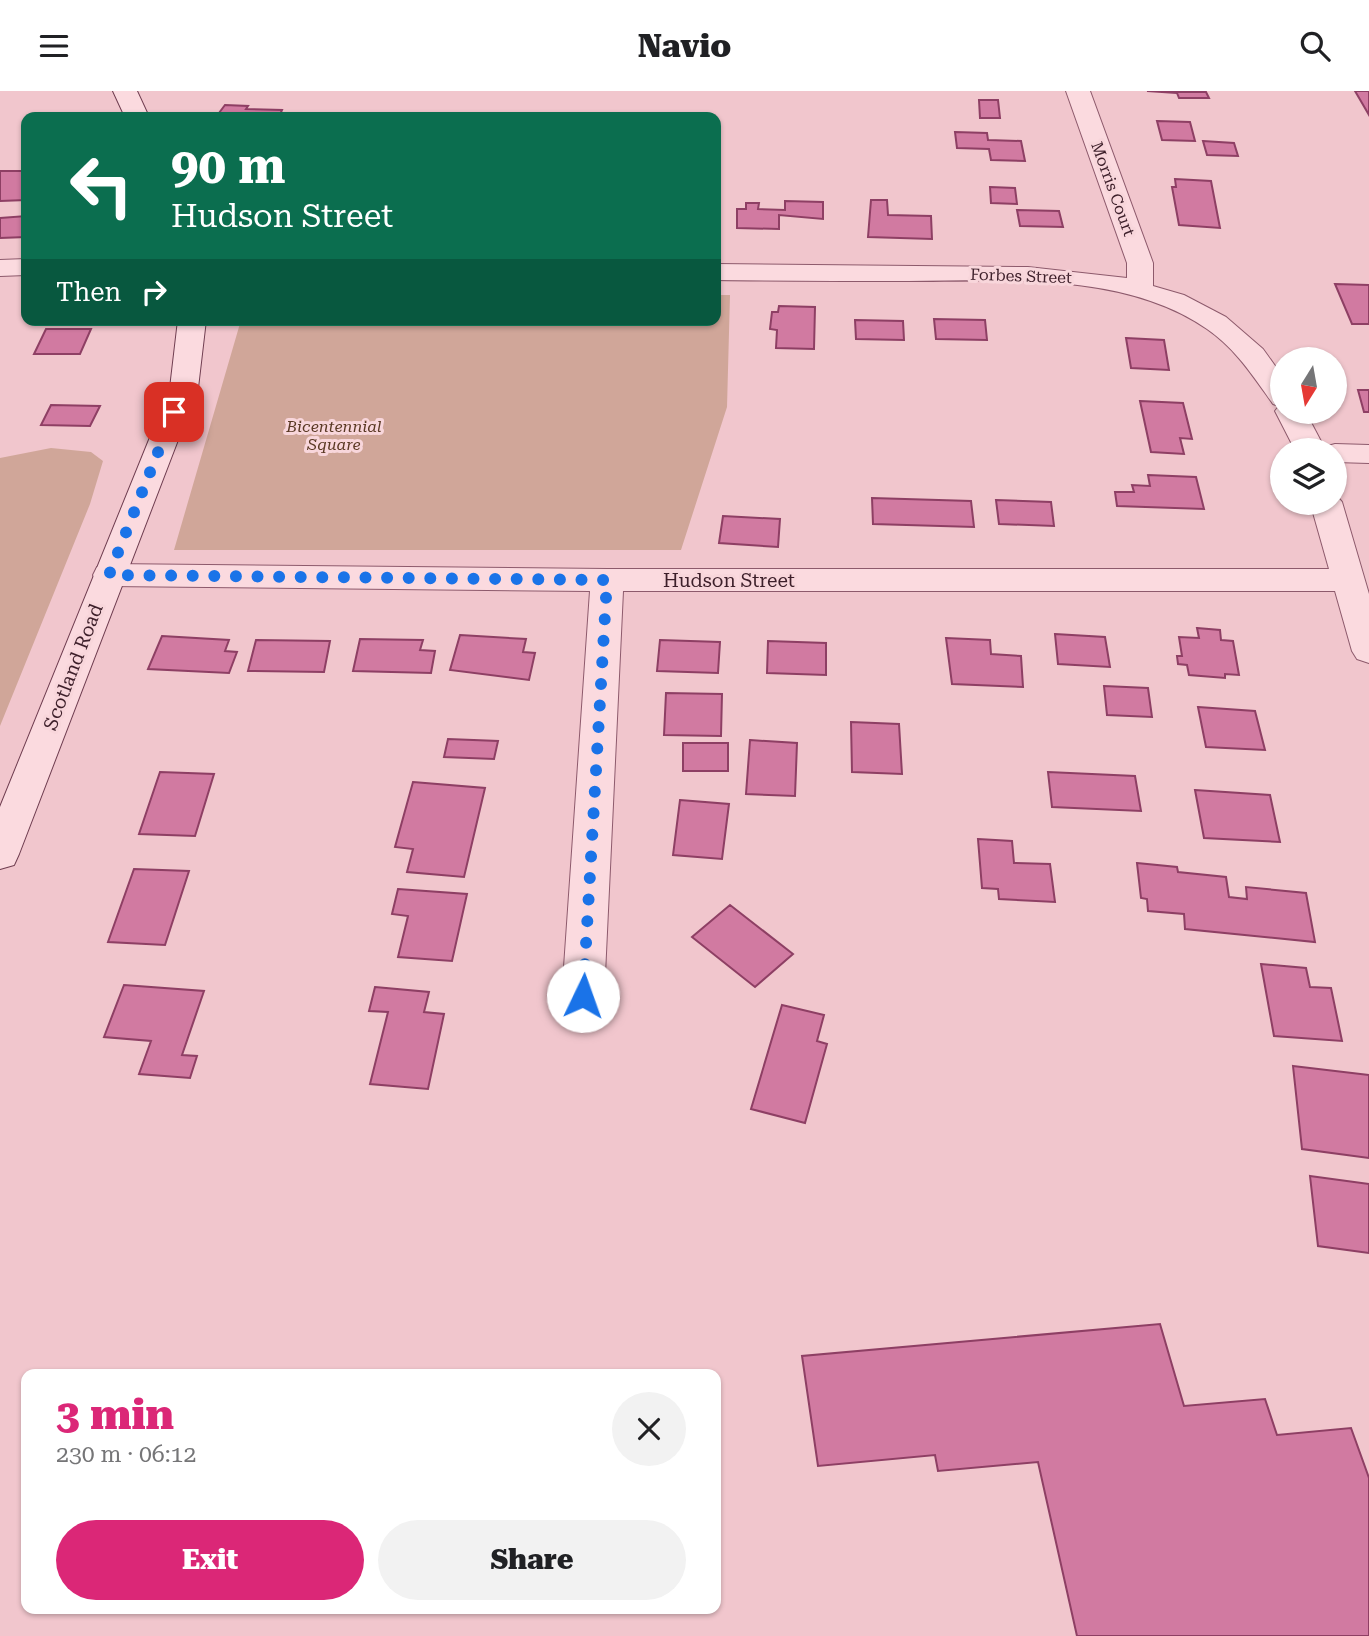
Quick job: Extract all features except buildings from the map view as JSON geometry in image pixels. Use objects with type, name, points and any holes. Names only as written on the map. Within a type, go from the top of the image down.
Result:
[{"type":"street","points":[[125,91],[135,112]]},
{"type":"street","name":"Morris Court","points":[[1078,91],[1140,263],[1140,288]]},
{"type":"street","points":[[0,268],[21,267]]},
{"type":"street","name":"Forbes Street","points":[[721,272],[1016,274],[1090,278],[1140,288],[1188,307],[1231,333],[1270,373]]},
{"type":"street","name":"Scotland Road","points":[[0,854],[184,389],[191,326]]},
{"type":"street","points":[[1347,453],[1369,454]]},
{"type":"street","points":[[1330,515],[1369,651]]},
{"type":"street","name":"Hudson Street","points":[[109,575],[607,580],[1348,580]]},
{"type":"street","points":[[583,996],[607,580]]},
{"type":"green space","name":"Bicentennial Square","points":[[721,295],[730,295],[727,407],[681,550],[174,550],[239,326],[721,326]]},
{"type":"green space","points":[[51,448],[91,452],[103,461],[90,504],[0,726],[0,458]]},
{"type":"route","points":[[174,412],[109,575],[607,580],[583,996]]}]
